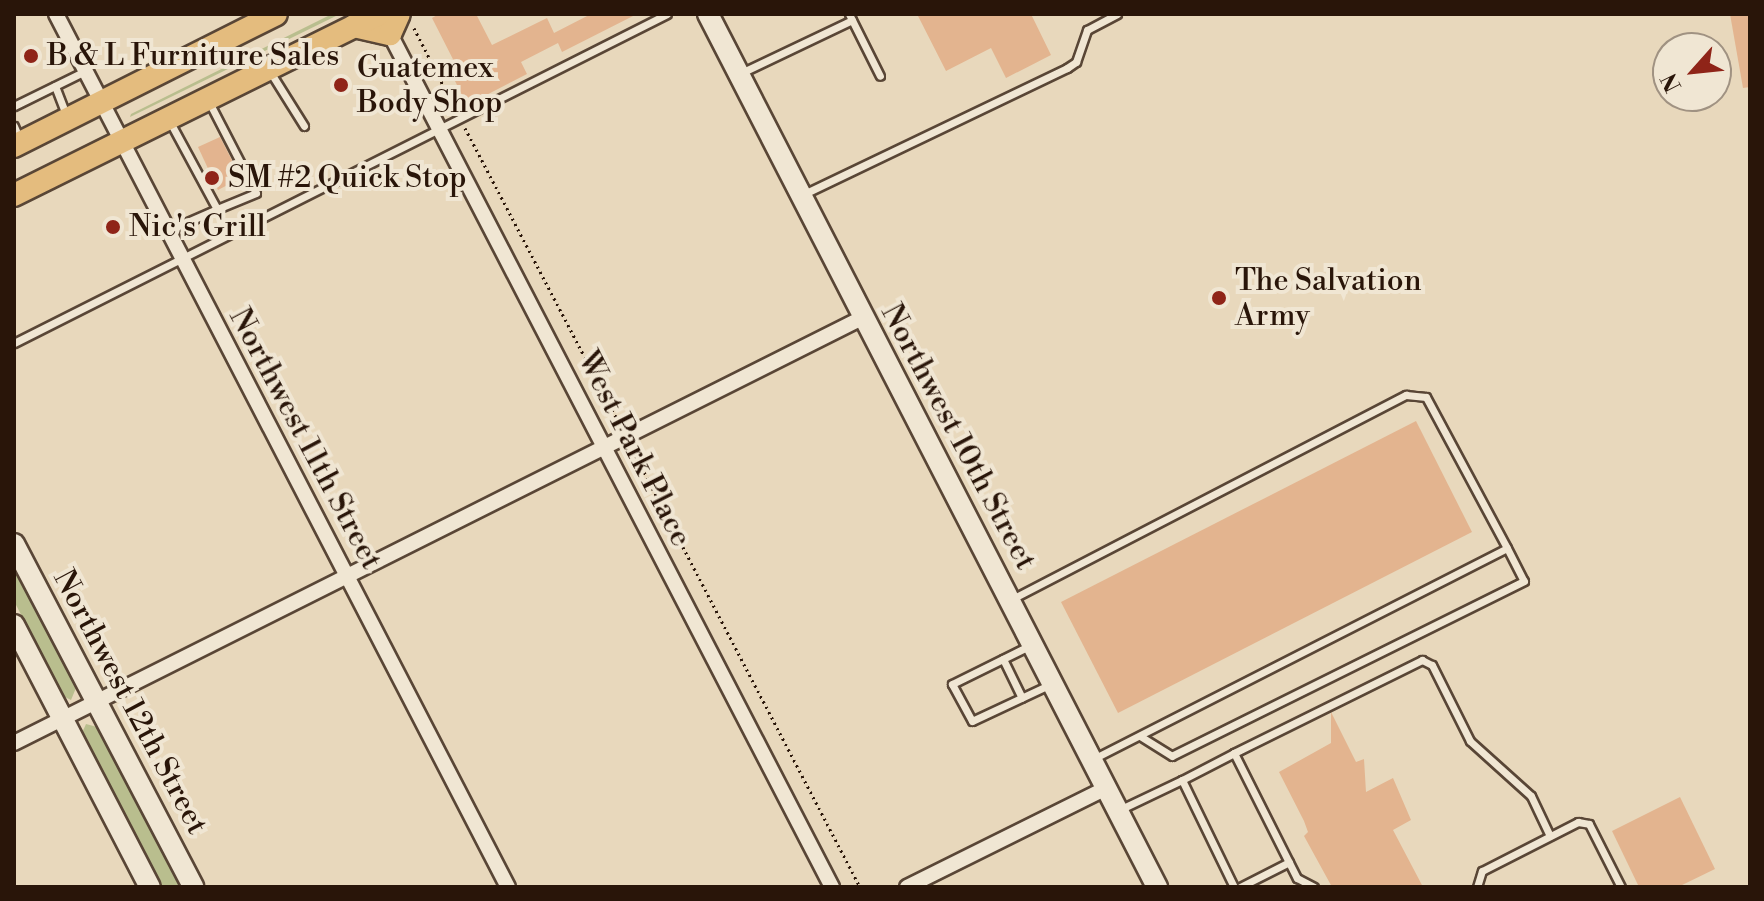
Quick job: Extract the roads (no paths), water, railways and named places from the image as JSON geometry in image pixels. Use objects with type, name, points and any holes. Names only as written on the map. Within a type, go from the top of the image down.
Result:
[{"type":"main road","points":[[16,138],[68,119],[276,14]]},
{"type":"main road","points":[[14,195],[378,14]]},
{"type":"main road","name":"Northwest 10th Street","points":[[708,14],[1157,887]]},
{"type":"main road","points":[[354,26],[394,24]]},
{"type":"main road","name":"Northwest 12th Street","points":[[14,544],[193,887]]},
{"type":"main road","points":[[14,625],[150,887]]},
{"type":"street","name":"Northwest 11th Street","points":[[56,14],[508,887]]},
{"type":"street","name":"West Park Place","points":[[394,24],[440,131],[832,887]]},
{"type":"street","points":[[14,743],[862,318]]},
{"type":"street","points":[[907,887],[1106,788]]},
{"type":"lane","points":[[14,343],[667,14]]},
{"type":"lane","points":[[799,196],[1067,68],[1076,62],[1087,30],[1117,14]]},
{"type":"lane","points":[[739,74],[851,17],[880,76]]},
{"type":"lane","points":[[268,69],[304,126]]},
{"type":"lane","points":[[14,106],[85,71]]},
{"type":"lane","points":[[55,86],[68,119]]},
{"type":"lane","points":[[167,230],[256,193],[207,99]]},
{"type":"lane","points":[[168,119],[217,209]]},
{"type":"lane","points":[[1010,600],[1406,395],[1426,397],[1524,581],[1172,756],[1140,736]]},
{"type":"lane","points":[[1093,759],[1507,548]]},
{"type":"lane","points":[[1033,644],[952,684],[972,721],[1053,683]]},
{"type":"lane","points":[[1003,659],[1022,698]]},
{"type":"lane","points":[[1117,811],[1422,660],[1432,665],[1470,741],[1531,796],[1550,836]]},
{"type":"lane","points":[[1234,753],[1297,878],[1314,887]]},
{"type":"lane","points":[[1182,780],[1237,887],[1289,862]]},
{"type":"lane","points":[[1477,887],[1482,871],[1578,822],[1589,824],[1621,887]]},
{"type":"place","name":"B & L Furniture Sales","points":[[31,56]]},
{"type":"place","name":"Guatemex Body Shop","points":[[341,85]]},
{"type":"place","name":"SM #2 Quick Stop","points":[[212,178]]},
{"type":"place","name":"Nic's Grill","points":[[113,227]]},
{"type":"place","name":"The Salvation Army","points":[[1219,298]]}]
